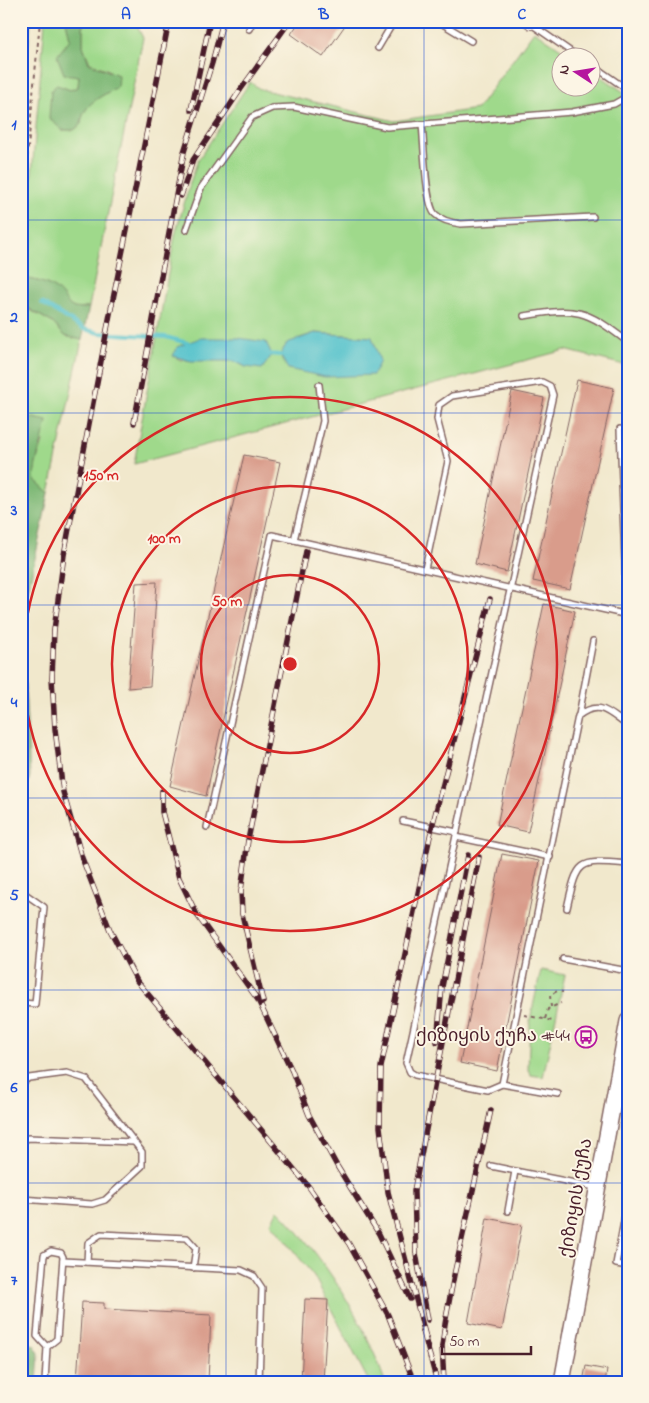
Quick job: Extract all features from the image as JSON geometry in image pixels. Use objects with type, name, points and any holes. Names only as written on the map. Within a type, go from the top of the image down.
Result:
[{"type":"street","name":"ქიზიყის ქუჩა","points":[[562,1382],[626,1042],[628,1021]]},
{"type":"lane","points":[[249,29],[253,21]]},
{"type":"lane","points":[[378,48],[394,21]]},
{"type":"lane","points":[[438,21],[471,41]]},
{"type":"lane","points":[[529,23],[565,48]]},
{"type":"lane","points":[[602,72],[628,90]]},
{"type":"lane","points":[[186,230],[201,188],[252,117],[272,108],[294,107],[387,127],[572,112],[614,104],[628,96]]},
{"type":"lane","points":[[422,124],[429,202],[435,214],[451,222],[461,224],[593,217]]},
{"type":"lane","points":[[524,316],[558,310],[582,312],[628,342]]},
{"type":"lane","points":[[425,569],[448,462],[437,419],[439,405],[452,396],[542,382],[550,386],[553,394],[406,1064],[410,1072],[415,1075],[488,1090],[502,1084],[558,1094]]},
{"type":"lane","points":[[294,540],[323,421],[319,385]]},
{"type":"lane","points":[[207,827],[272,536],[627,615],[620,428]]},
{"type":"lane","points":[[502,1084],[593,641]]},
{"type":"lane","points":[[578,716],[589,707],[602,708],[628,726]]},
{"type":"lane","points":[[403,820],[550,857]]},
{"type":"lane","points":[[566,908],[574,873],[583,864],[602,862],[628,864]]},
{"type":"lane","points":[[21,891],[44,907],[35,1004],[21,1003]]},
{"type":"lane","points":[[563,959],[628,971]]},
{"type":"lane","points":[[21,1083],[29,1078],[67,1072],[86,1079],[142,1152],[142,1166],[105,1200],[92,1204],[21,1199]]},
{"type":"lane","points":[[21,1142],[28,1138],[134,1142]]},
{"type":"lane","points":[[492,1166],[598,1188]]},
{"type":"lane","points":[[508,1211],[516,1171]]},
{"type":"lane","points":[[628,1200],[616,1264],[628,1266]]},
{"type":"lane","points":[[88,1262],[88,1243],[93,1238],[102,1234],[187,1238],[196,1248],[193,1268]]},
{"type":"lane","points":[[45,1382],[47,1347],[37,1336],[44,1255],[52,1251],[61,1253],[63,1261],[57,1339],[47,1347]]},
{"type":"lane","points":[[63,1261],[241,1270],[254,1276],[262,1288],[259,1382]]},
{"type":"path","points":[[21,221],[40,21]]},
{"type":"path","points":[[551,1007],[550,995],[557,991],[563,992]]},
{"type":"path","points":[[545,1019],[548,1009],[561,1004]]},
{"type":"path","points":[[518,1013],[554,1021]]},
{"type":"green space","points":[[21,21],[31,21],[21,124]]},
{"type":"green space","points":[[45,21],[66,21],[79,76],[78,87],[70,90],[63,87],[51,90],[50,118],[62,130],[74,130],[81,124],[85,111],[94,101],[117,87],[109,70],[90,63],[83,46],[83,21],[138,21],[137,26],[143,38],[89,307],[81,309],[68,304],[59,292],[51,286],[23,278]]},
{"type":"green space","points":[[66,21],[83,21],[83,46],[89,63],[118,75],[117,87],[89,106],[82,117],[81,124],[74,130],[62,130],[49,118],[51,90],[57,85],[70,90],[78,87],[79,76],[64,74],[57,56],[70,39]]},
{"type":"green space","points":[[534,31],[560,48],[552,48],[552,98],[602,98],[602,77],[628,95],[628,366],[565,350],[134,464],[175,235],[191,180],[198,160],[250,82],[260,89],[394,121],[477,109]],"holes":[[[315,333],[372,337],[300,338]],[[272,355],[246,367],[234,361],[181,360],[173,356]]]},
{"type":"green space","points":[[23,278],[51,286],[71,306],[81,309],[89,307],[82,340],[65,336],[53,323],[23,305]]},
{"type":"green space","points":[[21,305],[53,323],[65,336],[82,340],[49,493],[34,480],[35,466],[43,442],[34,418],[21,418]]},
{"type":"green space","points":[[21,418],[47,421],[37,457],[34,479],[49,493],[27,596],[23,651],[30,776],[24,802],[21,797]]},
{"type":"green space","points":[[541,970],[565,975],[543,1077],[531,1075],[528,1070],[530,1020]]},
{"type":"green space","points":[[278,1210],[311,1247],[341,1290],[377,1359],[385,1382],[369,1382],[314,1276],[271,1223]]},
{"type":"green space","points":[[21,1341],[34,1345],[39,1353],[37,1382],[21,1382]]},
{"type":"water","points":[[315,333],[372,337],[380,361],[373,375],[325,377],[288,369],[280,355],[287,343]]},
{"type":"water","points":[[200,338],[238,338],[266,342],[272,355],[262,369],[246,367],[234,361],[191,361],[173,356],[177,347]]},
{"type":"building","points":[[300,21],[348,21],[323,57],[291,34]]},
{"type":"building","points":[[577,380],[614,388],[570,589],[533,581]]},
{"type":"building","points":[[512,391],[544,398],[507,572],[475,564]]},
{"type":"building","points":[[244,455],[280,462],[206,796],[170,786]]},
{"type":"building","points":[[157,582],[150,686],[128,688],[136,583]]},
{"type":"building","points":[[544,604],[575,611],[528,832],[497,825]]},
{"type":"building","points":[[502,854],[539,861],[497,1071],[460,1063]]},
{"type":"building","points":[[487,1218],[522,1225],[502,1330],[468,1323]]},
{"type":"building","points":[[305,1299],[328,1300],[323,1382],[301,1382]]},
{"type":"building","points":[[82,1302],[104,1303],[104,1309],[211,1315],[208,1382],[77,1382]]},
{"type":"building","points":[[586,1366],[607,1370],[605,1382],[583,1382]]},
{"type":"waterway","points":[[42,303],[84,329],[99,333],[166,337],[191,344]]},
{"type":"waterway","points":[[267,354],[280,355]]},
{"type":"railway","points":[[169,21],[64,555],[54,630],[52,678],[55,729],[63,792],[82,858],[110,930],[137,981],[309,1187],[349,1244],[388,1315],[414,1382]]},
{"type":"railway","points":[[191,110],[210,21]]},
{"type":"railway","points":[[134,423],[184,152],[223,21]]},
{"type":"railway","points":[[181,196],[193,160],[290,21]]},
{"type":"railway","points":[[263,1002],[242,914],[241,891],[248,840],[306,551]]},
{"type":"railway","points":[[426,1338],[388,1192],[380,1127],[381,1067],[432,827],[490,599]]},
{"type":"railway","points":[[162,791],[162,812],[179,878],[197,915],[258,1000],[292,1071],[309,1115],[337,1166],[379,1234],[410,1299]]},
{"type":"railway","points":[[437,1042],[442,987],[468,855]]},
{"type":"railway","points":[[428,1320],[416,1253],[414,1191],[479,857]]},
{"type":"railway","points":[[444,1382],[442,1346],[445,1324],[491,1110]]},
{"type":"railway","points":[[423,1331],[437,1382]]},
{"type":"place","name":"ქიზიყის ქუჩა #44","points":[[586,1037]]}]
